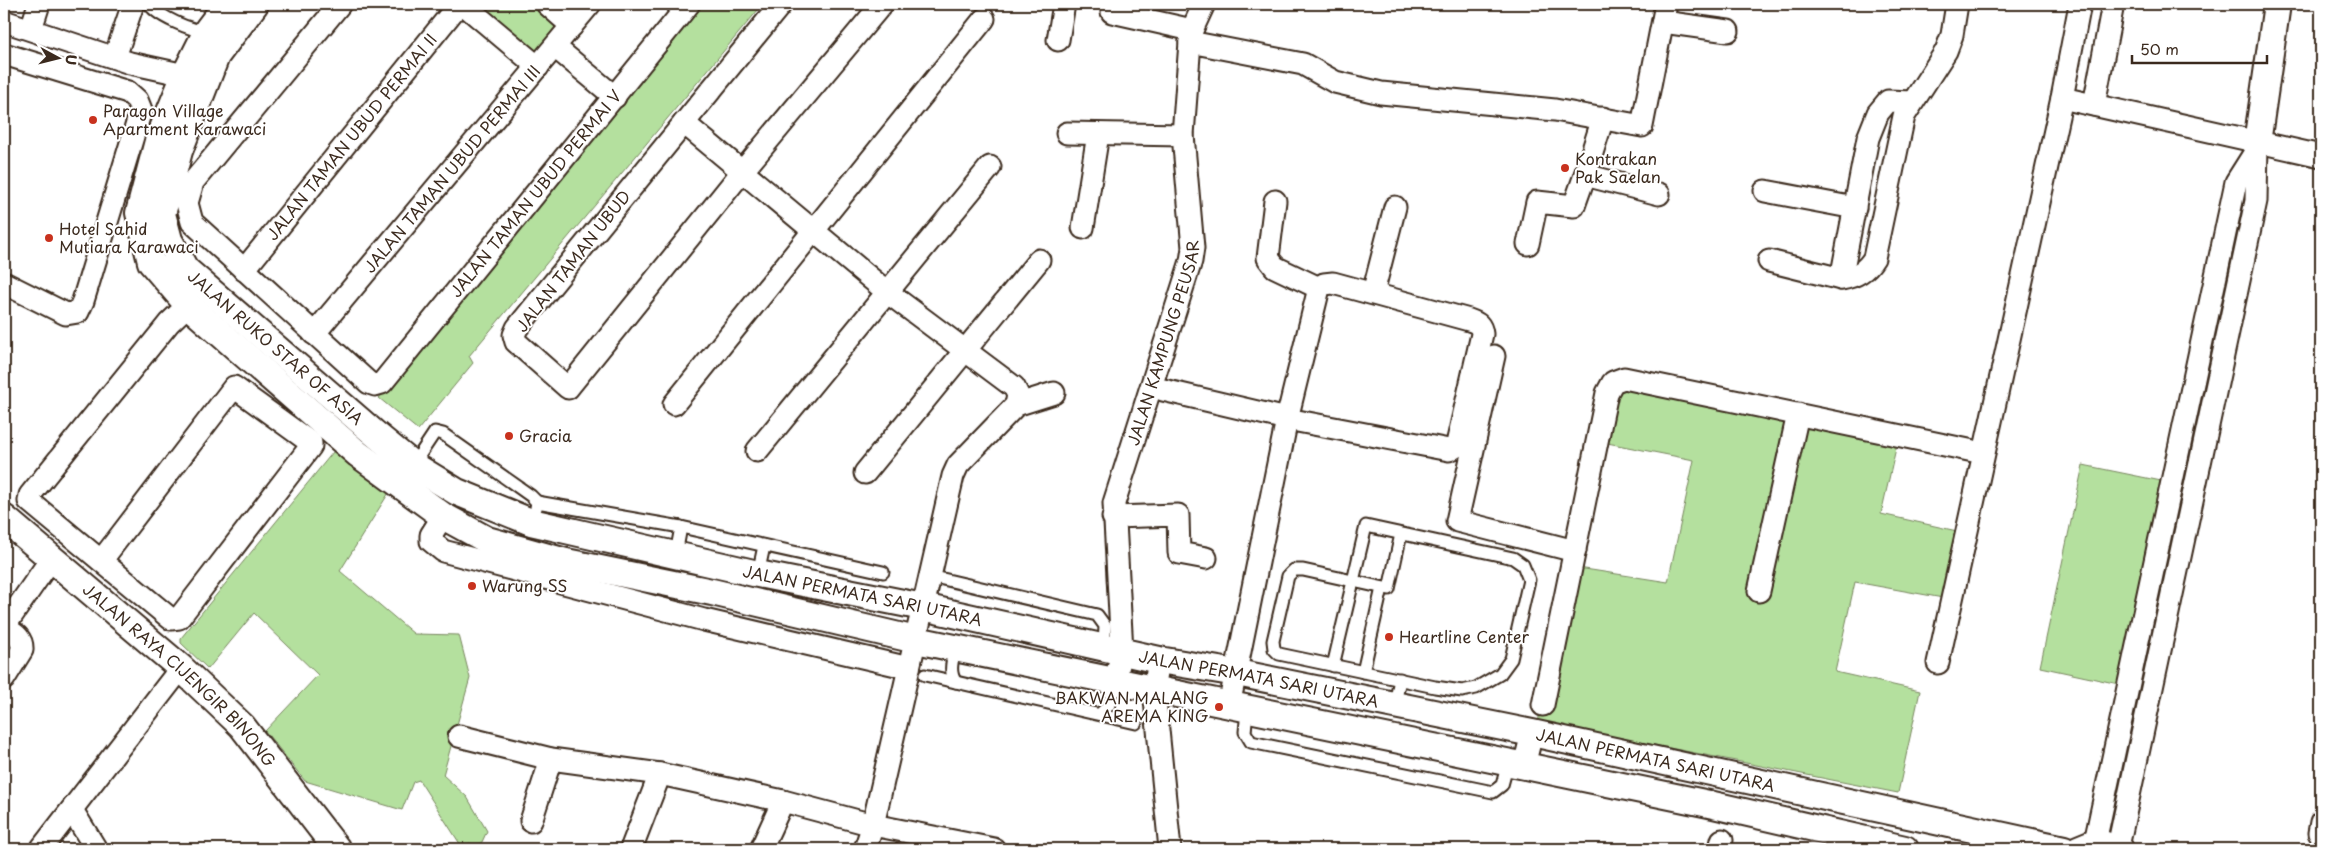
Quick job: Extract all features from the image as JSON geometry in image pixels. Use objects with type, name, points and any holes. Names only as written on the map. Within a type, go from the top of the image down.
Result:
[{"type":"street","points":[[31,29],[39,4]]},
{"type":"street","points":[[115,57],[133,4]]},
{"type":"street","name":"JALAN RUKO STAR OF ASIA","points":[[227,4],[208,29],[185,75],[158,140],[139,213],[151,262],[188,305],[358,454],[437,511]]},
{"type":"street","name":"JALAN RUKO STAR OF ASIA","points":[[255,4],[216,56],[180,151],[162,214],[169,240],[185,268],[374,434],[413,465],[457,492]]},
{"type":"street","points":[[314,334],[192,222],[187,203],[193,182],[340,4]]},
{"type":"street","points":[[461,4],[538,67]]},
{"type":"street","name":"JALAN TAMAN UBUD PERMAI II","points":[[244,270],[461,4]]},
{"type":"street","points":[[547,4],[572,26]]},
{"type":"street","name":"JALAN TAMAN UBUD PERMAI III","points":[[314,334],[590,4]]},
{"type":"street","name":"JALAN TAMAN UBUD PERMAI V","points":[[314,334],[369,383],[382,383],[690,4]]},
{"type":"street","name":"JALAN TAMAN UBUD","points":[[781,4],[516,328],[514,334],[516,342],[568,388],[741,173],[882,4]]},
{"type":"street","points":[[1058,40],[1064,4]]},
{"type":"street","name":"JALAN KAMPUNG PEUSAR","points":[[1115,682],[1113,649],[1113,517],[1117,490],[1191,261],[1193,248],[1183,135],[1191,36],[1204,4]]},
{"type":"street","points":[[1769,261],[1841,280],[1867,270],[1874,258],[1899,132],[1912,102],[1946,51],[1952,35],[1957,4]]},
{"type":"street","points":[[1938,664],[2062,98],[2080,4]]},
{"type":"street","points":[[2094,105],[2113,4]]},
{"type":"street","points":[[2102,847],[2236,182],[2256,148],[2277,4]]},
{"type":"street","points":[[1112,12],[1191,36],[1304,64],[1335,82],[1381,93],[1555,110],[1642,126],[1664,13],[1728,31]]},
{"type":"street","points":[[674,404],[984,19]]},
{"type":"street","points":[[4,21],[115,57],[185,75]]},
{"type":"street","points":[[555,47],[615,97]]},
{"type":"street","points":[[4,54],[128,92],[137,100],[142,110],[84,301],[78,312],[66,314],[4,283]]},
{"type":"street","points":[[2062,98],[2256,148],[2321,156]]},
{"type":"street","points":[[1841,280],[1868,138],[1878,113],[1888,102],[1912,102]]},
{"type":"street","points":[[1528,244],[1537,202],[1574,206],[1603,118]]},
{"type":"street","points":[[684,123],[741,173],[887,292],[1014,386],[1018,395],[1016,405]]},
{"type":"street","points":[[1067,133],[1183,135]]},
{"type":"street","points":[[1083,228],[1098,134]]},
{"type":"street","points":[[758,451],[990,167]]},
{"type":"street","points":[[1585,175],[1660,194]]},
{"type":"street","points":[[1765,192],[1855,208]]},
{"type":"street","points":[[1275,201],[1268,258],[1275,266],[1320,288]]},
{"type":"street","points":[[1373,293],[1395,207]]},
{"type":"street","points":[[865,473],[1039,260]]},
{"type":"street","points":[[1163,390],[1287,419],[1449,450],[1457,444],[1482,334],[1481,328],[1478,323],[1469,320],[1333,283],[1324,284],[1320,288],[1287,419],[1236,673],[1238,708]]},
{"type":"street","points":[[101,561],[235,386],[311,444],[177,620],[171,619],[31,504],[29,499],[169,323],[188,305]]},
{"type":"street","points":[[1494,356],[1457,521],[1575,551]]},
{"type":"street","points":[[1543,705],[1608,393],[1613,382],[1624,378],[1983,453]]},
{"type":"street","points":[[865,849],[917,672],[916,640],[953,476],[958,465],[1016,405],[1054,393]]},
{"type":"street","points":[[1759,591],[1798,414]]},
{"type":"street","points":[[358,454],[374,434]]},
{"type":"street","name":"JALAN PERMATA SARI UTARA","points":[[457,492],[534,512],[605,526],[676,554],[758,574],[828,575],[923,607],[1159,660],[1236,673],[1398,692],[1532,733],[2064,849]]},
{"type":"street","points":[[437,511],[431,541],[442,551],[704,620],[917,672]]},
{"type":"street","name":"JALAN PERMATA SARI UTARA","points":[[437,511],[496,543],[566,562],[712,592],[916,640],[1709,804],[1905,849]]},
{"type":"street","points":[[1113,517],[1178,516],[1179,553],[1206,558]]},
{"type":"street","name":"JALAN RAYA CIJENGIR BINONG","points":[[4,518],[181,668],[242,726],[337,849]]},
{"type":"street","points":[[4,679],[22,650],[22,644],[18,638],[4,627],[51,558]]},
{"type":"street","points":[[704,620],[712,592]]},
{"type":"street","points":[[1159,660],[1154,690],[1170,849]]},
{"type":"street","points":[[41,849],[181,668]]},
{"type":"street","points":[[1516,764],[1532,733]]},
{"type":"street","points":[[458,736],[551,759],[660,774],[783,801],[873,825],[994,849]]},
{"type":"street","points":[[531,822],[551,759]]},
{"type":"street","points":[[631,849],[660,774]]},
{"type":"street","points":[[761,849],[783,801]]},
{"type":"street","points":[[72,810],[96,849]]},
{"type":"lane","points":[[150,4],[154,11],[197,32],[208,29]]},
{"type":"lane","points":[[413,465],[430,436],[435,432],[442,434],[531,496],[534,512]]},
{"type":"lane","points":[[605,526],[681,527],[764,546],[828,575],[883,572]]},
{"type":"lane","points":[[1333,666],[1354,582],[1366,526],[1513,558],[1523,565],[1529,580],[1510,659],[1492,680],[1476,688],[1462,691],[1398,692],[1363,672],[1333,666],[1279,654],[1274,649],[1273,641],[1288,576],[1294,570],[1303,570],[1354,582],[1389,589],[1401,534]]},
{"type":"lane","points":[[676,554],[681,527]]},
{"type":"lane","points":[[758,574],[764,546]]},
{"type":"lane","points":[[930,576],[1097,615],[1105,626],[1113,649]]},
{"type":"lane","points":[[1363,672],[1382,588]]},
{"type":"lane","points":[[955,648],[952,677],[956,682]]},
{"type":"lane","points":[[917,672],[1136,723]]},
{"type":"lane","points":[[1100,714],[1109,705],[1115,682]]},
{"type":"green space","points":[[463,4],[547,4],[572,26],[538,67]]},
{"type":"green space","points":[[697,4],[763,4],[469,356],[473,363],[418,430],[379,398]]},
{"type":"green space","points":[[1613,382],[1899,435],[1881,514],[1957,531],[1943,598],[1855,582],[1835,672],[1920,691],[1898,793],[1538,722],[1572,567],[1668,582],[1694,460],[1597,441]]},
{"type":"green space","points":[[338,446],[390,491],[340,571],[414,634],[459,635],[470,678],[443,775],[467,797],[487,831],[482,842],[475,847],[470,843],[462,847],[419,780],[413,782],[402,810],[305,781],[265,731],[318,675],[254,613],[208,669],[181,643],[181,638]]},
{"type":"green space","points":[[2083,465],[2171,483],[2128,686],[2040,667]]},
{"type":"place","name":"Paragon Village Apartment Karawaci","points":[[93,120]]},
{"type":"place","name":"Kontrakan Pak Saelan","points":[[1565,168]]},
{"type":"place","name":"Hotel Sahid Mutiara Karawaci","points":[[49,238]]},
{"type":"place","name":"Gracia","points":[[509,436]]},
{"type":"place","name":"Warung SS","points":[[472,586]]},
{"type":"place","name":"Heartline Center","points":[[1389,637]]},
{"type":"place","name":"BAKWAN MALANG AREMA KING","points":[[1219,707]]}]
